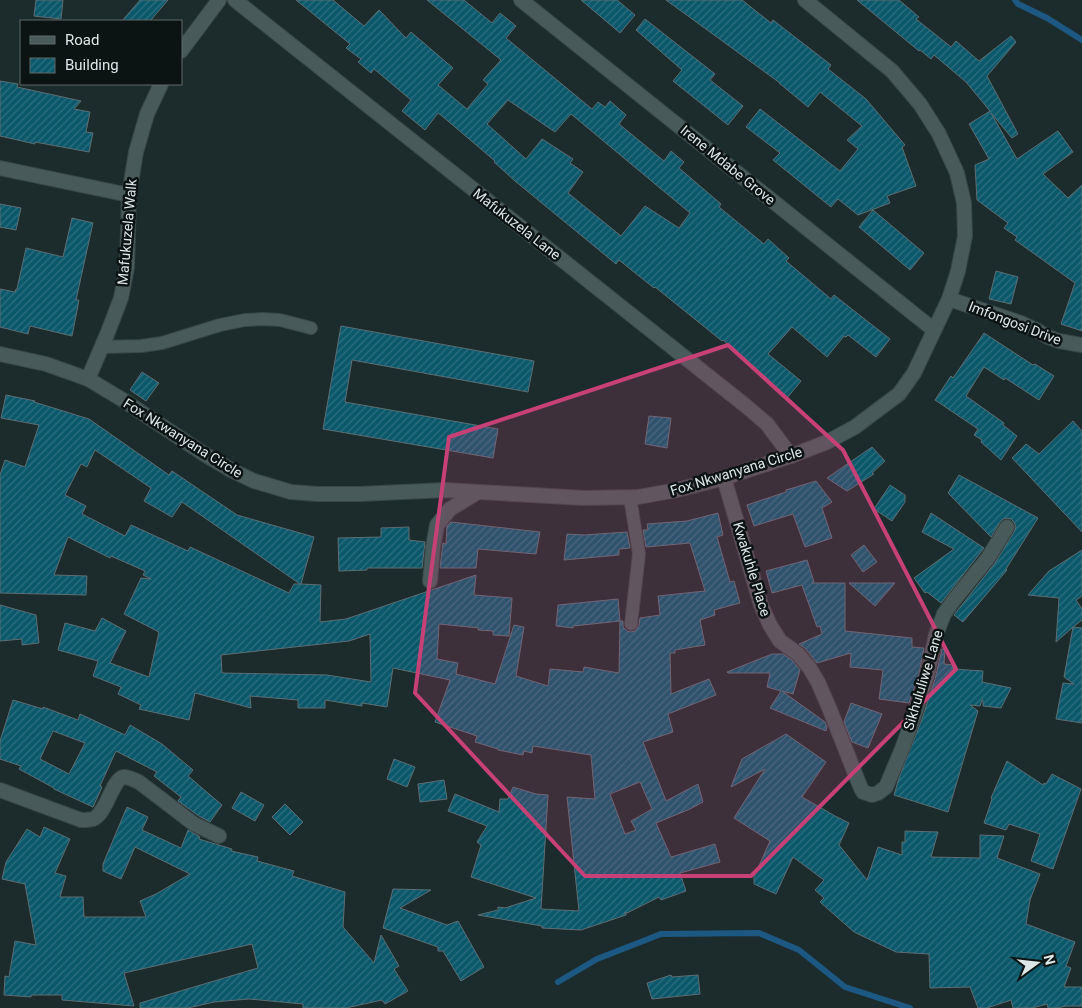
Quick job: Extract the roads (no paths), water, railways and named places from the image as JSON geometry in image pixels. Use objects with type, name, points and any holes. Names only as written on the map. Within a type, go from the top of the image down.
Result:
[{"type":"street","points":[[182,50],[219,0]]},
{"type":"street","name":"Mafukuzela Lane","points":[[234,0],[746,406],[767,424],[791,456]]},
{"type":"street","name":"Irene Mdabe Grove","points":[[521,0],[934,330]]},
{"type":"street","name":"Fox Nkwanyana Circle","points":[[0,354],[46,364],[88,379],[231,470],[254,482],[290,492],[360,494],[445,490],[584,498],[638,497],[677,490],[724,478],[827,442],[856,427],[899,394],[914,373],[949,299],[958,271],[965,236],[964,203],[957,173],[939,134],[920,104],[892,71],[805,0]]},
{"type":"street","name":"Mafukuzela Walk","points":[[88,379],[121,298],[127,267],[129,195],[136,152],[147,114],[161,85]]},
{"type":"street","points":[[0,168],[129,195]]},
{"type":"street","name":"Imfongosi Drive","points":[[949,299],[1021,323],[1048,338],[1082,345]]},
{"type":"street","name":"Kwakuhle Place","points":[[724,478],[761,605],[780,641],[798,654],[818,682],[860,786]]},
{"type":"street","points":[[430,581],[437,525],[450,509],[478,492]]},
{"type":"street","name":"Sikhululiwe Lane","points":[[860,786],[863,792],[872,795],[886,787],[911,725],[936,635],[944,614],[988,558],[1007,527]]},
{"type":"street","points":[[0,790],[81,820],[88,820],[100,814],[120,779],[124,777],[131,778],[194,824],[219,836]]},
{"type":"lane","points":[[102,348],[162,343],[220,324],[245,320],[280,320],[311,328]]},
{"type":"lane","points":[[630,497],[639,554],[632,624]]},
{"type":"waterway","points":[[1015,0],[1018,4],[1047,18],[1082,40]]},
{"type":"waterway","points":[[558,982],[597,959],[661,934],[759,933],[799,950],[845,987],[910,1008]]}]
